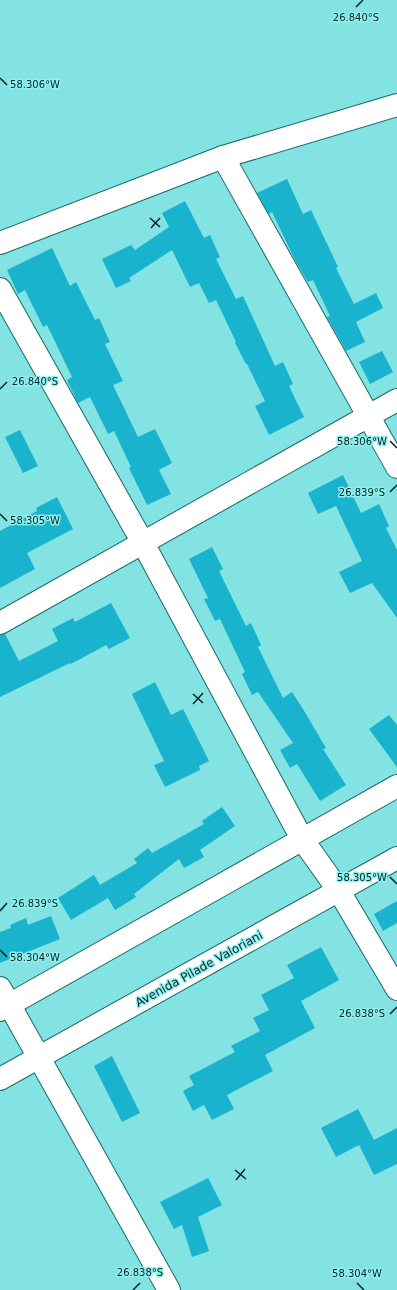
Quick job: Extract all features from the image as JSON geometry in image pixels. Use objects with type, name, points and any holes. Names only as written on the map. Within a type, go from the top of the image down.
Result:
[{"type":"street","points":[[0,244],[223,157],[397,105]]},
{"type":"street","points":[[223,157],[397,467]]},
{"type":"street","points":[[0,289],[143,543],[302,839],[339,891],[397,989]]},
{"type":"street","points":[[0,623],[397,400]]},
{"type":"street","points":[[169,1290],[40,1058],[3,1001],[397,786]]},
{"type":"street","name":"Avenida Pilade Valoriani","points":[[0,1079],[397,858]]},
{"type":"building","points":[[287,179],[303,214],[311,210],[338,267],[336,268],[354,304],[376,293],[383,308],[356,322],[365,342],[346,351],[327,317],[330,316],[313,280],[308,282],[295,260],[272,212],[269,214],[257,193]]},
{"type":"building","points":[[185,201],[204,238],[210,235],[220,257],[216,259],[236,299],[243,296],[275,366],[283,362],[293,384],[289,386],[304,417],[269,435],[255,406],[265,401],[235,343],[236,342],[216,300],[209,303],[199,283],[190,287],[172,250],[129,278],[131,281],[116,288],[102,259],[131,245],[135,250],[169,227],[162,213]]},
{"type":"building","points":[[52,248],[70,286],[76,282],[95,320],[99,318],[110,342],[105,344],[123,381],[113,385],[138,437],[155,429],[172,463],[159,470],[171,494],[147,505],[129,468],[131,467],[114,431],[108,434],[90,397],[78,403],[67,380],[72,377],[47,325],[43,327],[25,290],[18,294],[7,270]]},
{"type":"building","points":[[382,351],[393,372],[370,384],[359,362]]},
{"type":"building","points":[[20,430],[38,466],[23,473],[5,437]]},
{"type":"building","points":[[343,475],[361,513],[379,504],[389,526],[386,528],[397,550],[397,618],[372,583],[350,593],[339,572],[362,561],[336,506],[318,514],[308,493]]},
{"type":"building","points":[[57,497],[73,529],[27,553],[35,569],[0,588],[0,531],[37,511],[36,508]]},
{"type":"building","points":[[212,547],[223,569],[219,571],[246,626],[251,623],[261,645],[258,647],[283,698],[292,692],[326,748],[323,749],[346,785],[320,801],[297,764],[290,768],[280,750],[293,743],[258,692],[252,695],[242,674],[245,672],[220,619],[215,621],[204,599],[208,598],[189,559]]},
{"type":"building","points":[[111,603],[130,638],[109,649],[106,645],[71,664],[70,663],[0,697],[0,635],[5,634],[19,661],[58,641],[52,629],[73,618],[75,622]]},
{"type":"building","points":[[155,682],[171,715],[183,709],[209,761],[199,766],[200,770],[165,787],[154,765],[164,761],[132,694]]},
{"type":"building","points":[[389,715],[397,725],[397,767],[369,729]]},
{"type":"building","points":[[222,807],[235,826],[200,850],[204,857],[184,868],[179,859],[134,894],[136,897],[115,910],[100,885],[137,863],[134,859],[148,848],[152,853],[204,824],[202,821]]},
{"type":"building","points":[[94,875],[108,898],[71,920],[58,898]]},
{"type":"building","points":[[397,901],[397,923],[383,931],[374,914]]},
{"type":"building","points":[[51,916],[60,939],[0,963],[0,932],[11,928],[10,925],[26,918],[28,925]]},
{"type":"building","points":[[321,947],[339,980],[301,1001],[315,1028],[265,1055],[273,1071],[227,1095],[234,1109],[212,1120],[204,1105],[193,1111],[183,1091],[194,1085],[189,1076],[235,1052],[231,1046],[260,1031],[253,1018],[269,1010],[261,995],[294,978],[287,965]]},
{"type":"building","points":[[112,1056],[140,1113],[122,1122],[94,1066]]},
{"type":"building","points":[[358,1109],[374,1140],[397,1128],[397,1164],[374,1175],[359,1145],[336,1157],[321,1128]]},
{"type":"building","points":[[208,1178],[222,1205],[198,1217],[209,1251],[192,1257],[182,1225],[174,1229],[160,1202]]}]
